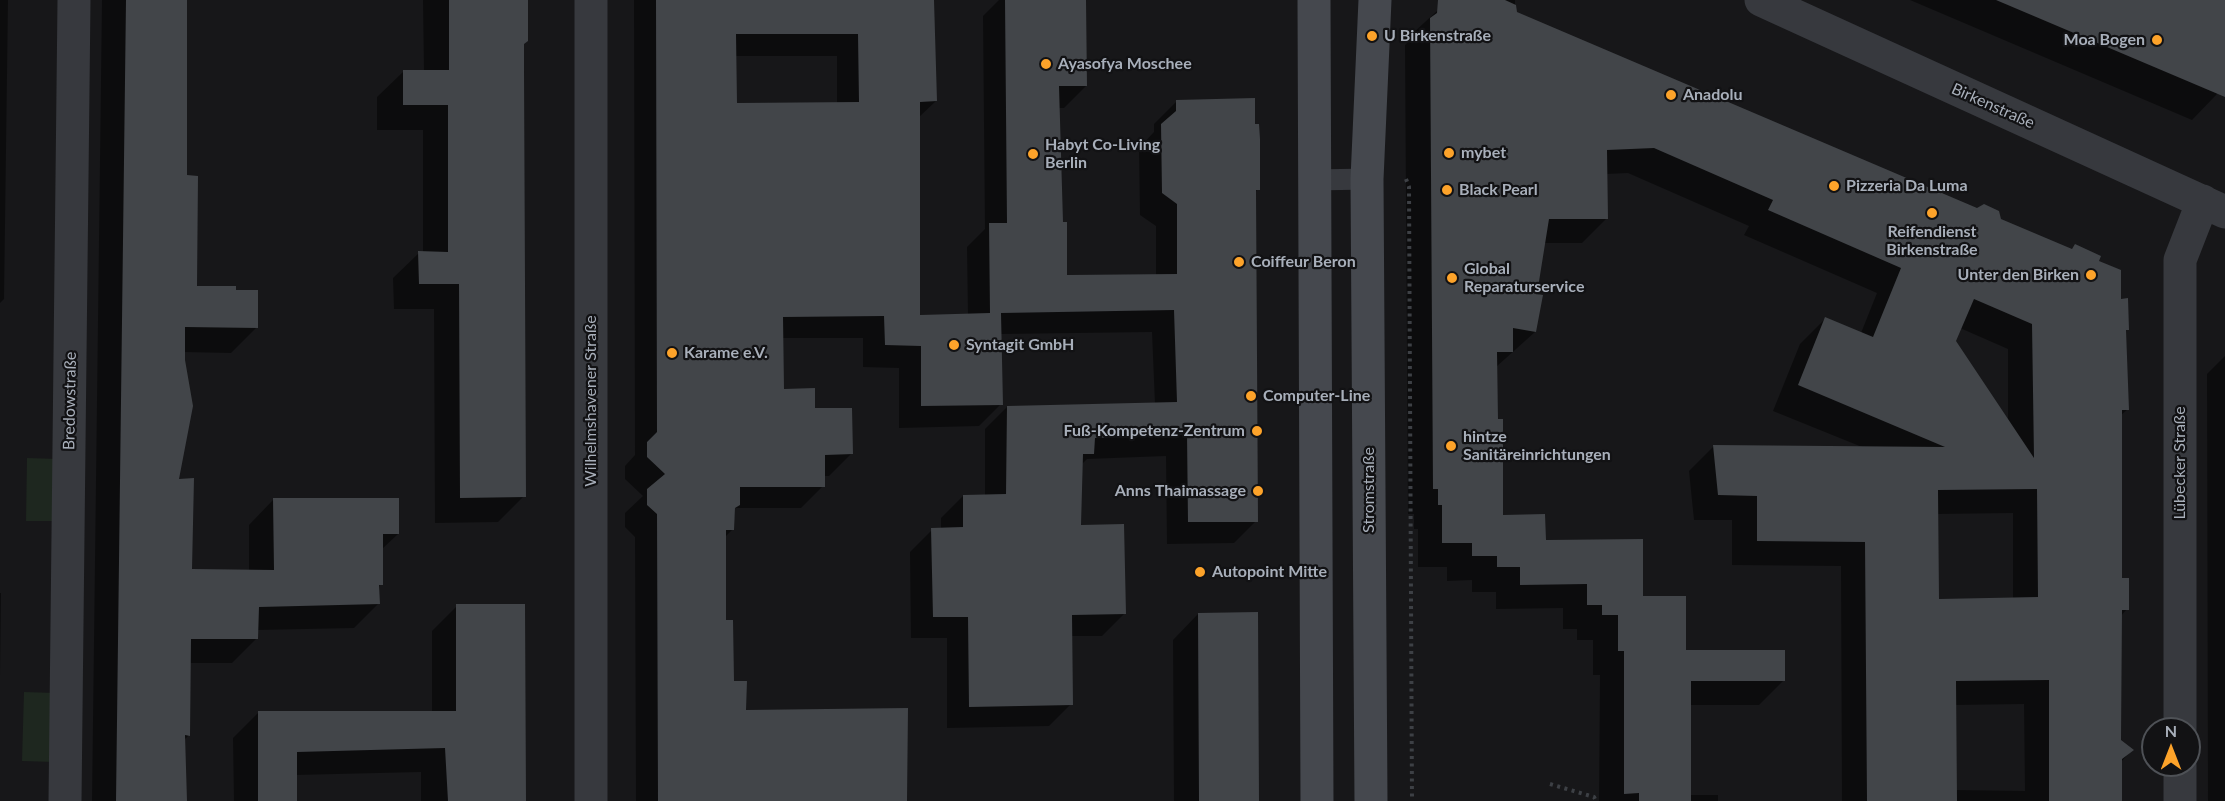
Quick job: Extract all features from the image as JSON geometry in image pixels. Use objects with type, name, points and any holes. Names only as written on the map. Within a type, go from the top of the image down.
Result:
[{"type":"main road","points":[[1314,0],[1317,801]]},
{"type":"main road","name":"Stromstraße","points":[[1371,801],[1367,179],[1375,0]]},
{"type":"street","name":"Bredowstraße","points":[[65,801],[74,0]]},
{"type":"street","name":"Wilhelmshavener Straße","points":[[591,0],[591,801]]},
{"type":"street","name":"Birkenstraße","points":[[1761,0],[2214,206]]},
{"type":"street","name":"Lübecker Straße","points":[[2180,717],[2180,260],[2214,206]]},
{"type":"street","points":[[2180,777],[2180,801]]},
{"type":"lane","points":[[1315,180],[1367,179]]},
{"type":"path","points":[[1401,169],[1409,187],[1413,801]]},
{"type":"path","points":[[1550,784],[1594,797],[1596,801]]},
{"type":"shaded area","points":[[27,458],[58,459],[57,521],[26,521]]},
{"type":"shaded area","points":[[24,692],[55,693],[54,762],[22,761]]},
{"type":"building","points":[[126,0],[187,0],[187,175],[198,176],[197,286],[236,286],[236,290],[258,290],[258,328],[185,327],[185,360],[193,406],[179,479],[194,478],[192,569],[274,570],[273,498],[399,498],[399,534],[383,534],[383,585],[379,585],[380,604],[259,607],[258,639],[191,639],[190,736],[185,735],[187,801],[116,801]]},
{"type":"building","points":[[449,0],[528,0],[528,41],[524,44],[526,497],[460,498],[459,284],[419,284],[418,251],[448,252],[448,105],[403,105],[403,70],[449,70]]},
{"type":"building","points":[[656,0],[934,0],[937,101],[920,102],[920,315],[990,313],[989,223],[1007,223],[1005,0],[1086,0],[1087,86],[1059,86],[1063,222],[1067,222],[1067,275],[1177,274],[1177,204],[1162,193],[1161,124],[1176,111],[1176,100],[1255,98],[1255,124],[1259,124],[1260,139],[1260,190],[1256,190],[1258,522],[1188,522],[1187,434],[1095,438],[1094,454],[1083,454],[1081,525],[1124,524],[1126,614],[1072,615],[1073,705],[969,707],[968,617],[933,617],[931,528],[963,527],[963,495],[1006,494],[1007,406],[1177,402],[1174,310],[1001,313],[1003,405],[921,406],[921,346],[885,345],[884,316],[783,317],[784,389],[815,388],[815,408],[852,408],[853,454],[825,455],[825,487],[740,487],[740,505],[735,508],[734,530],[726,530],[726,620],[733,620],[734,681],[747,681],[746,710],[908,708],[907,801],[658,801],[657,514],[647,505],[647,489],[665,474],[647,457],[647,442],[657,432]],"holes":[[[736,34],[858,34],[859,102],[737,103]]]},
{"type":"building","points":[[1438,0],[1505,0],[1516,5],[1517,12],[1977,208],[1984,204],[1999,211],[2001,219],[2072,249],[2075,244],[2101,256],[2099,261],[2121,270],[2121,299],[2128,298],[2129,330],[2126,330],[2129,410],[2122,410],[2122,578],[2129,578],[2129,610],[2122,610],[2121,740],[2134,750],[2122,759],[2122,801],[2049,801],[2049,680],[1956,681],[1957,801],[1867,801],[1865,542],[1757,541],[1757,496],[1718,495],[1713,445],[1945,447],[1798,385],[1825,317],[1873,337],[1901,268],[1768,210],[1773,200],[1654,148],[1607,150],[1608,219],[1549,219],[1537,294],[1543,295],[1536,332],[1513,328],[1513,352],[1497,352],[1498,419],[1503,419],[1503,515],[1545,514],[1546,540],[1643,539],[1643,596],[1686,596],[1686,650],[1785,650],[1785,681],[1691,681],[1691,801],[1639,801],[1639,793],[1624,794],[1624,651],[1618,651],[1618,615],[1602,615],[1602,605],[1587,605],[1587,584],[1520,585],[1520,567],[1497,567],[1497,556],[1472,556],[1472,543],[1442,543],[1442,505],[1438,505],[1438,489],[1433,489],[1430,18],[1437,13]],"holes":[[[1974,299],[2032,324],[2034,458],[1956,341]],[[2037,489],[2038,597],[1939,599],[1938,490]]]},
{"type":"building","name":"Moa Bogen","points":[[1996,0],[2225,0],[2225,97]]},
{"type":"building","points":[[456,604],[525,604],[526,801],[448,801],[445,748],[297,752],[297,801],[258,801],[258,711],[456,711]]},
{"type":"building","points":[[1258,612],[1259,801],[1199,801],[1198,613]]},
{"type":"place","name":"U Birkenstraße","points":[[1372,36]]},
{"type":"place","name":"Moa Bogen","points":[[2157,40]]},
{"type":"place","name":"Ayasofya Moschee","points":[[1046,64]]},
{"type":"place","name":"Anadolu","points":[[1671,95]]},
{"type":"place","name":"mybet","points":[[1449,153]]},
{"type":"place","name":"Habyt Co-Living Berlin","points":[[1033,154]]},
{"type":"place","name":"Pizzeria Da Luma","points":[[1834,186]]},
{"type":"place","name":"Black Pearl","points":[[1447,190]]},
{"type":"place","name":"Reifendienst Birkenstraße","points":[[1932,213]]},
{"type":"place","name":"Coiffeur Beron","points":[[1239,262]]},
{"type":"place","name":"Unter den Birken","points":[[2091,275]]},
{"type":"place","name":"Global Reparaturservice","points":[[1452,278]]},
{"type":"place","name":"Syntagit GmbH","points":[[954,345]]},
{"type":"place","name":"Karame e.V.","points":[[672,353]]},
{"type":"place","name":"Computer-Line","points":[[1251,396]]},
{"type":"place","name":"Fuß-Kompetenz-Zentrum","points":[[1257,431]]},
{"type":"place","name":"hintze Sanitäreinrichtungen","points":[[1451,446]]},
{"type":"place","name":"Anns Thaimassage","points":[[1258,491]]},
{"type":"place","name":"Autopoint Mitte","points":[[1200,572]]}]
